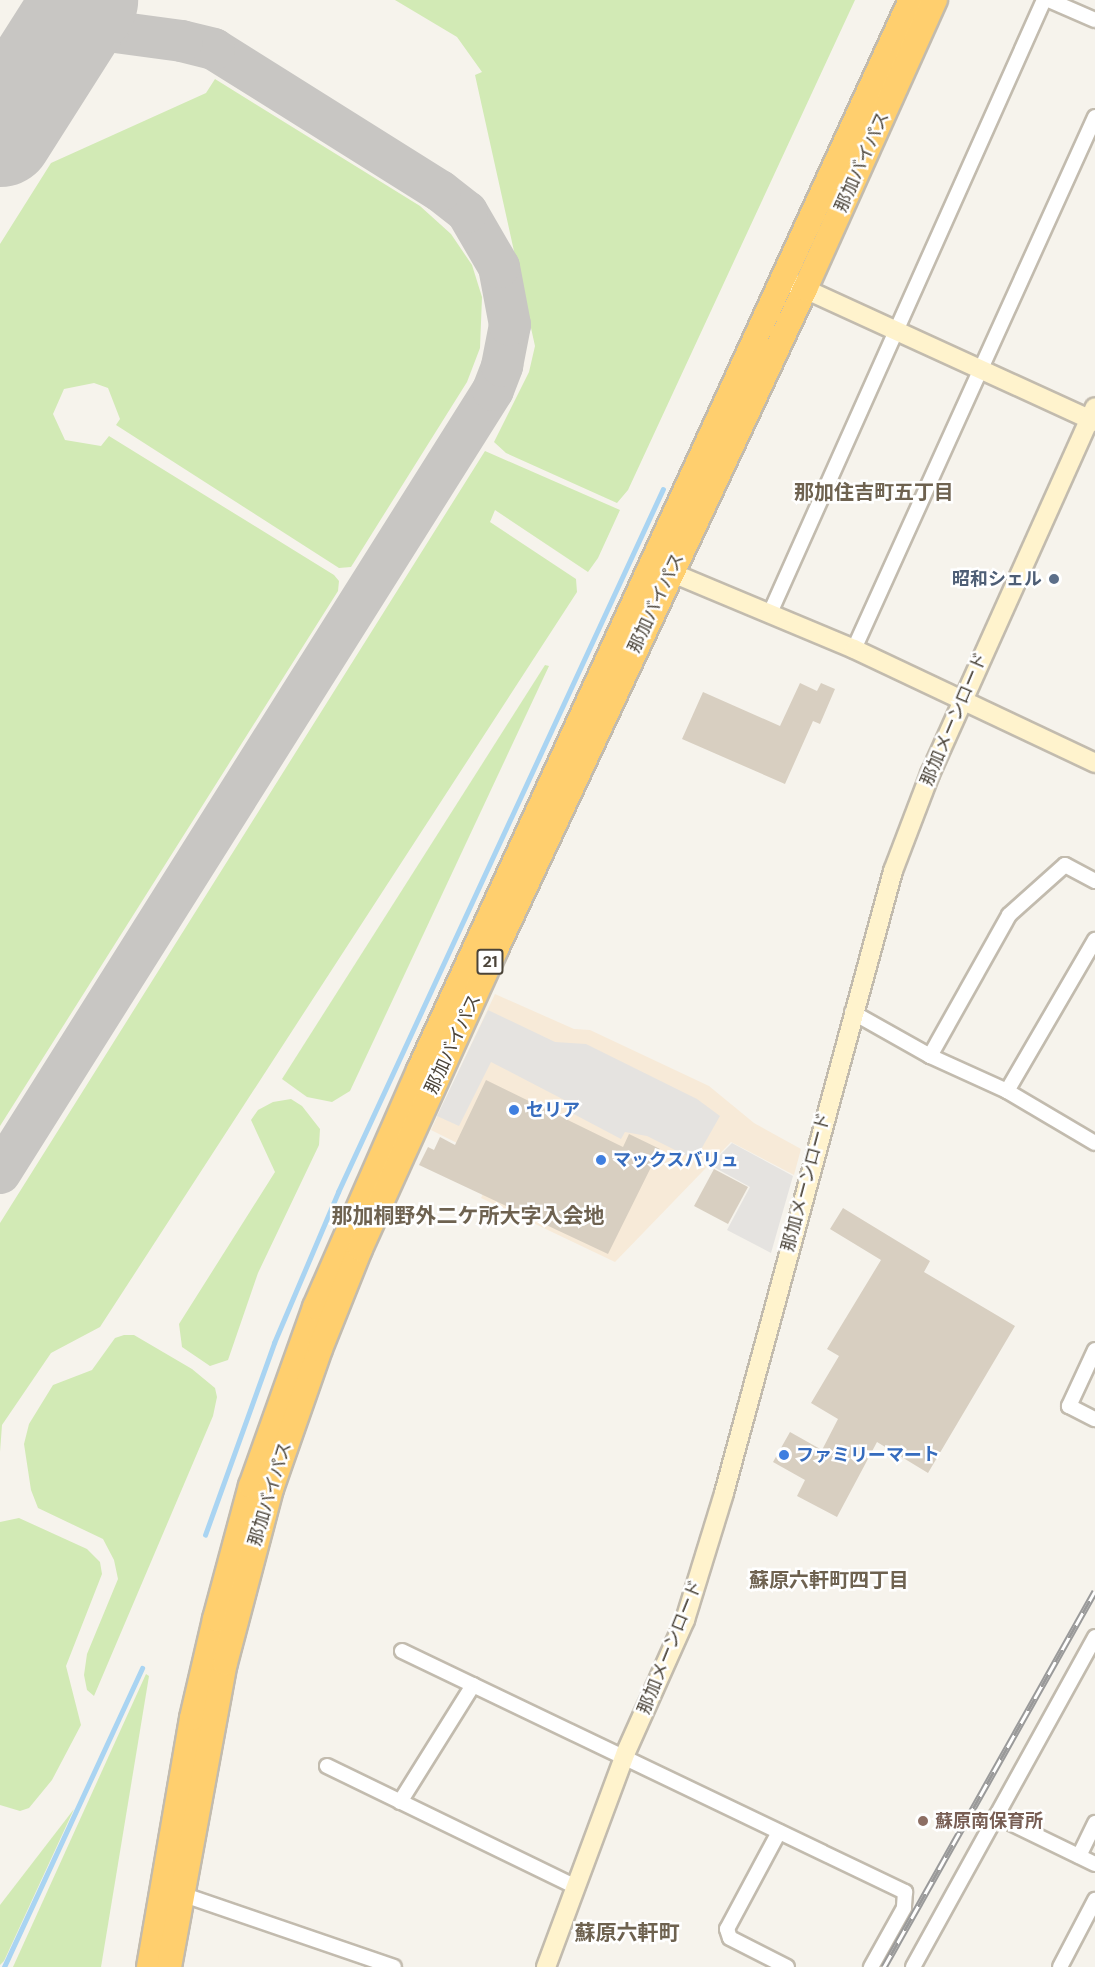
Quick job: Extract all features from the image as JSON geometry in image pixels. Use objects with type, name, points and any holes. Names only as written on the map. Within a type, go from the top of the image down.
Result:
[{"type":"highway","name":"那加バイパス","points":[[150,1967],[192,1718],[215,1619],[251,1486],[315,1307],[429,1048],[911,0]]},
{"type":"highway","name":"那加バイパス","points":[[169,1967],[212,1726],[251,1557],[316,1359],[360,1249],[670,572],[806,289],[935,0]]},
{"type":"street","points":[[770,613],[1047,0],[1095,20]]},
{"type":"street","points":[[854,649],[1095,117]]},
{"type":"street","points":[[783,279],[897,333],[1093,416]]},
{"type":"street","name":"那加メーンロード","points":[[546,1967],[624,1759],[685,1620],[724,1493],[852,1012],[893,871],[963,698],[1093,416]]},
{"type":"street","points":[[670,572],[854,649],[963,698],[1095,763]]},
{"type":"street","points":[[930,1056],[1009,915],[1065,866],[1095,881]]},
{"type":"street","points":[[1007,1091],[1095,940]]},
{"type":"street","points":[[852,1012],[930,1056],[1007,1091],[1095,1143]]},
{"type":"street","points":[[1095,1350],[1068,1406],[1095,1419]]},
{"type":"street","points":[[914,1967],[1095,1637]]},
{"type":"street","points":[[402,1651],[905,1892],[904,1908],[871,1967]]},
{"type":"street","points":[[400,1802],[473,1685]]},
{"type":"street","points":[[327,1766],[576,1887]]},
{"type":"street","points":[[996,1816],[1095,1864]]},
{"type":"street","points":[[1079,1856],[1095,1823]]},
{"type":"street","points":[[778,1832],[727,1929],[730,1938],[787,1967]]},
{"type":"street","points":[[181,1894],[352,1961],[394,1967]]},
{"type":"street","points":[[1059,1967],[1095,1900]]},
{"type":"shaded area","points":[[495,994],[574,1029],[590,1030],[709,1086],[754,1123],[801,1149],[794,1175],[731,1142],[615,1262],[481,1198],[497,1163],[431,1130]]},
{"type":"shaded area","points":[[488,1010],[555,1042],[586,1044],[697,1099],[720,1116],[695,1160],[647,1136],[625,1132],[621,1139],[568,1111],[572,1104],[491,1062],[459,1126],[437,1116]]},
{"type":"shaded area","points":[[732,1143],[793,1176],[771,1253],[727,1230],[750,1187],[710,1165]]},
{"type":"green space","points":[[395,0],[855,0],[628,490],[617,503],[506,453],[494,442],[529,372],[535,346],[475,75],[482,72],[457,37]]},
{"type":"green space","points":[[215,79],[420,206],[451,234],[472,265],[482,297],[480,348],[467,382],[351,567],[339,568],[116,425],[120,419],[108,388],[94,383],[64,389],[53,414],[65,440],[101,446],[109,436],[334,575],[339,581],[338,591],[0,1126],[0,244],[51,163],[206,93]]},
{"type":"green space","points":[[485,451],[620,510],[598,558],[588,572],[495,510],[490,522],[576,579],[577,592],[100,1327],[51,1353],[2,1425],[0,1452],[0,1223]]},
{"type":"green space","points":[[545,665],[549,666],[350,1091],[332,1102],[307,1097],[282,1079]]},
{"type":"green space","points":[[291,1099],[302,1106],[320,1129],[319,1145],[258,1273],[228,1360],[210,1366],[182,1347],[179,1324],[275,1172],[251,1120],[258,1110],[273,1102]]},
{"type":"green space","points":[[134,1335],[192,1369],[215,1388],[217,1397],[213,1416],[94,1696],[87,1690],[84,1675],[87,1654],[118,1579],[114,1560],[103,1539],[38,1508],[31,1490],[24,1444],[29,1424],[53,1385],[92,1370],[115,1338]]},
{"type":"green space","points":[[19,1518],[87,1549],[100,1562],[102,1574],[66,1666],[81,1725],[52,1780],[29,1808],[20,1811],[0,1805],[0,1522]]},
{"type":"green space","points":[[146,1674],[149,1676],[101,1967],[13,1967]]},
{"type":"green space","points":[[74,1809],[4,1961],[0,1965],[0,1905]]},
{"type":"building","points":[[800,683],[817,691],[821,683],[835,689],[820,724],[813,721],[785,784],[682,739],[703,692],[780,726]]},
{"type":"building","points":[[486,1080],[623,1147],[629,1134],[660,1149],[608,1254],[419,1165],[428,1147],[434,1150],[440,1137],[455,1145]]},
{"type":"building","points":[[714,1169],[748,1187],[728,1224],[694,1206]]},
{"type":"building","points":[[843,1208],[930,1261],[924,1272],[1015,1326],[928,1473],[877,1442],[837,1517],[797,1496],[805,1480],[773,1462],[790,1432],[822,1450],[838,1419],[811,1403],[839,1356],[827,1349],[881,1260],[830,1229]]},
{"type":"waterway","points":[[205,1535],[274,1343],[338,1192],[663,489]]},
{"type":"waterway","points":[[4,1967],[142,1668]]},
{"type":"taxiway","points":[[0,1173],[493,390],[502,366],[510,325],[499,267],[467,212],[440,191],[214,49],[182,41],[108,31],[76,39],[49,56]]},
{"type":"runway","points":[[0,134],[85,0]]},
{"type":"railway","points":[[884,1967],[1095,1591]]},
{"type":"place","name":"昭和シェル","points":[[1054,579]]},
{"type":"place","name":"セリア","points":[[514,1110]]},
{"type":"place","name":"マックスバリュ","points":[[601,1160]]},
{"type":"place","name":"ファミリーマート","points":[[784,1455]]},
{"type":"place","name":"蘇原南保育所","points":[[923,1821]]},
{"type":"district","name":"那加住吉町五丁目","points":[[874,492]]},
{"type":"district","name":"那加桐野外二ケ所大字入会地","points":[[468,1216]]},
{"type":"district","name":"蘇原六軒町四丁目","points":[[829,1580]]},
{"type":"district","name":"蘇原六軒町","points":[[627,1933]]}]
